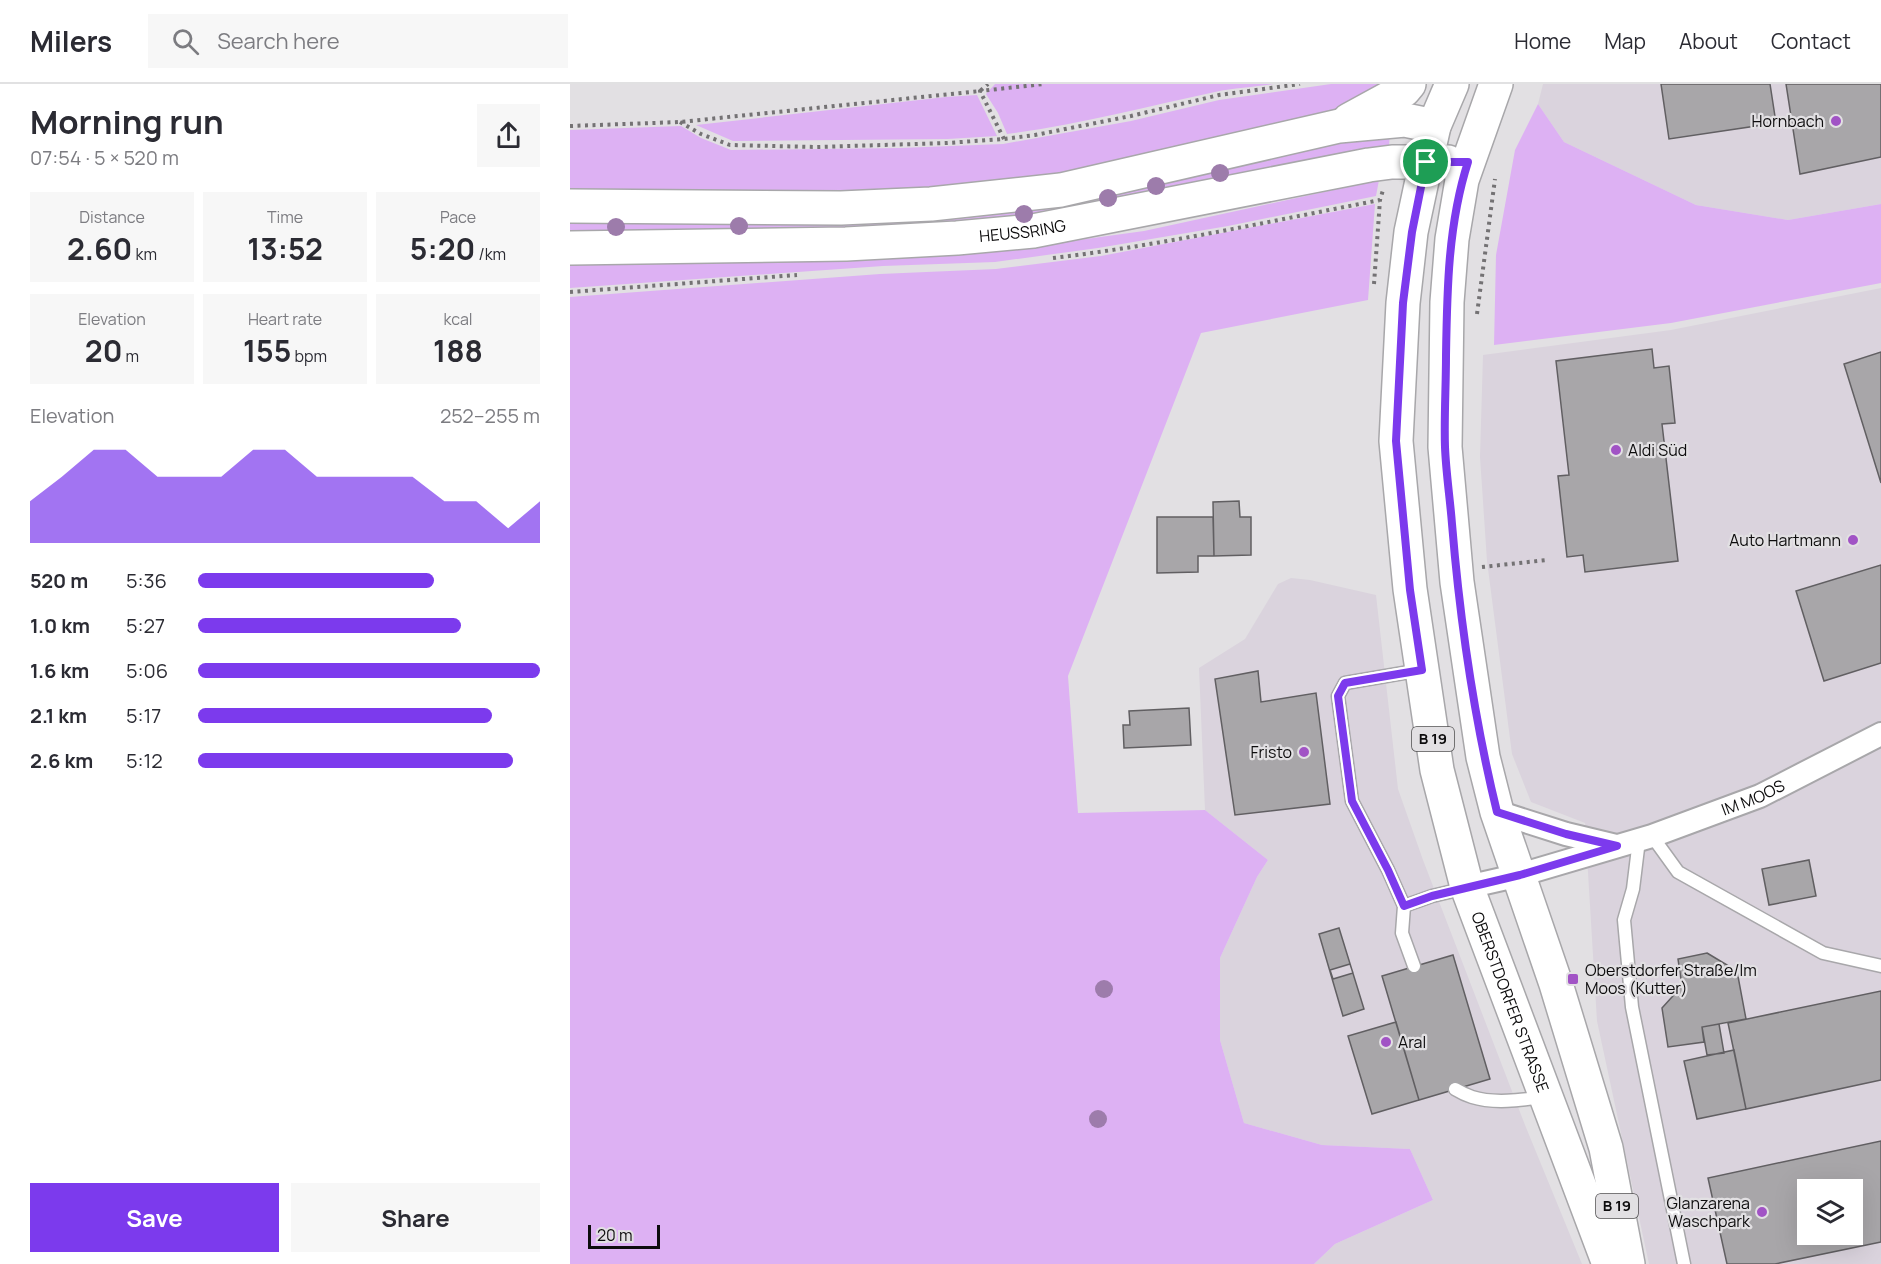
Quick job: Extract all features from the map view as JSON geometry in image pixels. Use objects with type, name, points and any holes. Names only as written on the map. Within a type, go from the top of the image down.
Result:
[{"type":"main road","points":[[1339,126],[1404,90],[1409,84]]},
{"type":"main road","name":"B 19","points":[[1426,162],[1434,126],[1452,84]]},
{"type":"main road","name":"B 19","points":[[1496,84],[1483,167],[1462,180],[1452,239],[1448,281],[1445,447],[1457,582],[1483,757],[1497,812],[1556,984],[1606,1148],[1628,1264]]},
{"type":"main road","points":[[570,206],[841,208],[932,204],[1061,190],[1339,126],[1405,120],[1434,126],[1483,167]]},
{"type":"main road","name":"HEUSSRING","points":[[570,248],[846,244],[957,238],[1033,231],[1325,172],[1392,162],[1426,162],[1483,167]]},
{"type":"main road","name":"OBERSTDORFER STRASSE","points":[[1426,162],[1412,232],[1403,303],[1396,441],[1410,590],[1437,770],[1467,887],[1609,1264]]},
{"type":"street","name":"IM MOOS","points":[[1467,887],[1520,875],[1646,838],[1760,796],[1881,734]]},
{"type":"street","name":"IM MOOS","points":[[1497,812],[1566,834],[1617,846]]},
{"type":"lane","points":[[1414,966],[1402,933],[1404,906],[1352,801],[1338,696],[1345,683],[1422,670]]},
{"type":"lane","points":[[1646,838],[1678,872],[1823,953],[1881,966]]},
{"type":"lane","points":[[1646,838],[1624,920],[1632,1007],[1684,1264]]},
{"type":"lane","points":[[1404,906],[1467,887]]},
{"type":"lane","points":[[1455,1089],[1473,1097],[1493,1100],[1523,1100],[1545,1096]]},
{"type":"path","points":[[980,91],[988,84]]},
{"type":"path","points":[[570,126],[681,122],[1044,84]]},
{"type":"path","points":[[681,122],[701,134],[730,145],[817,147],[1004,139],[1131,116],[1219,95],[1300,84]]},
{"type":"path","points":[[980,91],[1004,139]]},
{"type":"path","points":[[1477,315],[1494,183],[1483,167]]},
{"type":"path","points":[[1482,579],[1481,567],[1547,560]]},
{"type":"shaded area","points":[[995,84],[1274,84],[1222,91],[1085,121],[1007,134],[986,94]]},
{"type":"shaded area","points":[[1331,84],[1395,84],[1336,112],[1060,175],[932,192],[570,195],[570,130],[681,126],[701,138],[731,150],[1003,144],[1131,121],[1219,100]]},
{"type":"shaded area","points":[[1543,84],[1881,84],[1881,204],[1788,220],[1696,205],[1564,142],[1538,104]]},
{"type":"shaded area","points":[[977,95],[997,136],[948,139],[733,141],[696,125],[946,97]]},
{"type":"shaded area","points":[[1538,104],[1564,142],[1696,205],[1788,220],[1881,204],[1881,283],[1671,323],[1494,345],[1496,255],[1515,150]]},
{"type":"shaded area","points":[[1390,131],[1389,146],[1031,217],[846,230],[570,234],[570,217],[840,218]]},
{"type":"shaded area","points":[[1379,180],[1376,196],[1228,226],[1098,248],[995,262],[883,266],[570,288],[570,262],[1035,246],[1144,231]]},
{"type":"shaded area","points":[[1375,204],[1368,300],[1201,333],[1068,676],[1078,813],[1205,810],[1268,860],[1257,877],[1220,958],[1220,1040],[1244,1123],[1322,1145],[1410,1149],[1433,1200],[1335,1244],[1314,1264],[570,1264],[570,297],[880,274],[996,269],[1101,256]]},
{"type":"shaded area","points":[[1881,288],[1881,1264],[1649,1264],[1597,1021],[1585,823],[1531,802],[1512,754],[1487,561],[1480,457],[1483,355],[1671,330]]},
{"type":"shaded area","points":[[1291,578],[1376,595],[1398,789],[1525,1125],[1582,1264],[1314,1264],[1335,1244],[1433,1200],[1410,1149],[1322,1145],[1244,1123],[1220,1040],[1220,958],[1257,877],[1268,860],[1205,810],[1199,668],[1245,639],[1278,584]]},
{"type":"building","points":[[1661,84],[1770,84],[1776,123],[1669,139]]},
{"type":"building","name":"Hornbach","points":[[1786,84],[1881,84],[1881,157],[1800,174]]},
{"type":"building","name":"Aldi Süd","points":[[1652,349],[1654,368],[1669,366],[1675,423],[1662,424],[1678,561],[1585,572],[1583,555],[1567,557],[1558,476],[1569,475],[1556,361]]},
{"type":"building","points":[[1881,352],[1881,483],[1844,364]]},
{"type":"building","points":[[1239,501],[1240,517],[1251,517],[1251,555],[1214,556],[1213,502]]},
{"type":"building","points":[[1157,517],[1213,517],[1214,556],[1198,556],[1198,572],[1157,573]]},
{"type":"building","points":[[1881,565],[1881,663],[1824,681],[1796,591]]},
{"type":"building","points":[[1258,671],[1261,702],[1316,693],[1330,804],[1235,815],[1215,679]]},
{"type":"building","points":[[1189,708],[1191,745],[1124,748],[1123,725],[1130,725],[1129,711]]},
{"type":"building","points":[[1809,860],[1816,896],[1769,905],[1762,869]]},
{"type":"building","points":[[1339,928],[1364,1009],[1343,1016],[1319,934]]},
{"type":"building","points":[[1707,953],[1737,971],[1746,1019],[1702,1027],[1704,1042],[1668,1047],[1662,1008],[1682,986],[1678,959]]},
{"type":"building","points":[[1453,955],[1490,1079],[1419,1100],[1382,976]]},
{"type":"building","points":[[1350,964],[1353,973],[1333,979],[1330,970]]},
{"type":"building","points":[[1881,991],[1881,1080],[1746,1109],[1728,1023]]},
{"type":"building","points":[[1396,1022],[1419,1100],[1372,1114],[1348,1036]]},
{"type":"building","points":[[1719,1024],[1724,1053],[1707,1055],[1702,1027]]},
{"type":"building","points":[[1734,1050],[1746,1109],[1697,1119],[1684,1061]]},
{"type":"building","name":"Glanzarena Waschpark","points":[[1881,1141],[1881,1242],[1775,1264],[1727,1264],[1708,1178]]},
{"type":"place","name":"Hornbach","points":[[1836,121]]},
{"type":"place","name":"Aldi Süd","points":[[1616,450]]},
{"type":"place","name":"Auto Hartmann","points":[[1853,540]]},
{"type":"place","name":"Fristo","points":[[1304,752]]},
{"type":"place","name":"Oberstdorfer Straße/Im Moos (Kutter)","points":[[1573,979]]},
{"type":"place","name":"Aral","points":[[1386,1042]]},
{"type":"place","name":"Glanzarena Waschpark","points":[[1762,1212]]},
{"type":"route","points":[[1426,162],[1468,162],[1462,180],[1452,239],[1447,303],[1445,447],[1457,582],[1483,757],[1497,812],[1566,834],[1617,846],[1520,875],[1432,896],[1404,906],[1352,801],[1338,696],[1345,683],[1422,670],[1410,590],[1396,441],[1403,303],[1412,232],[1426,162]]}]
